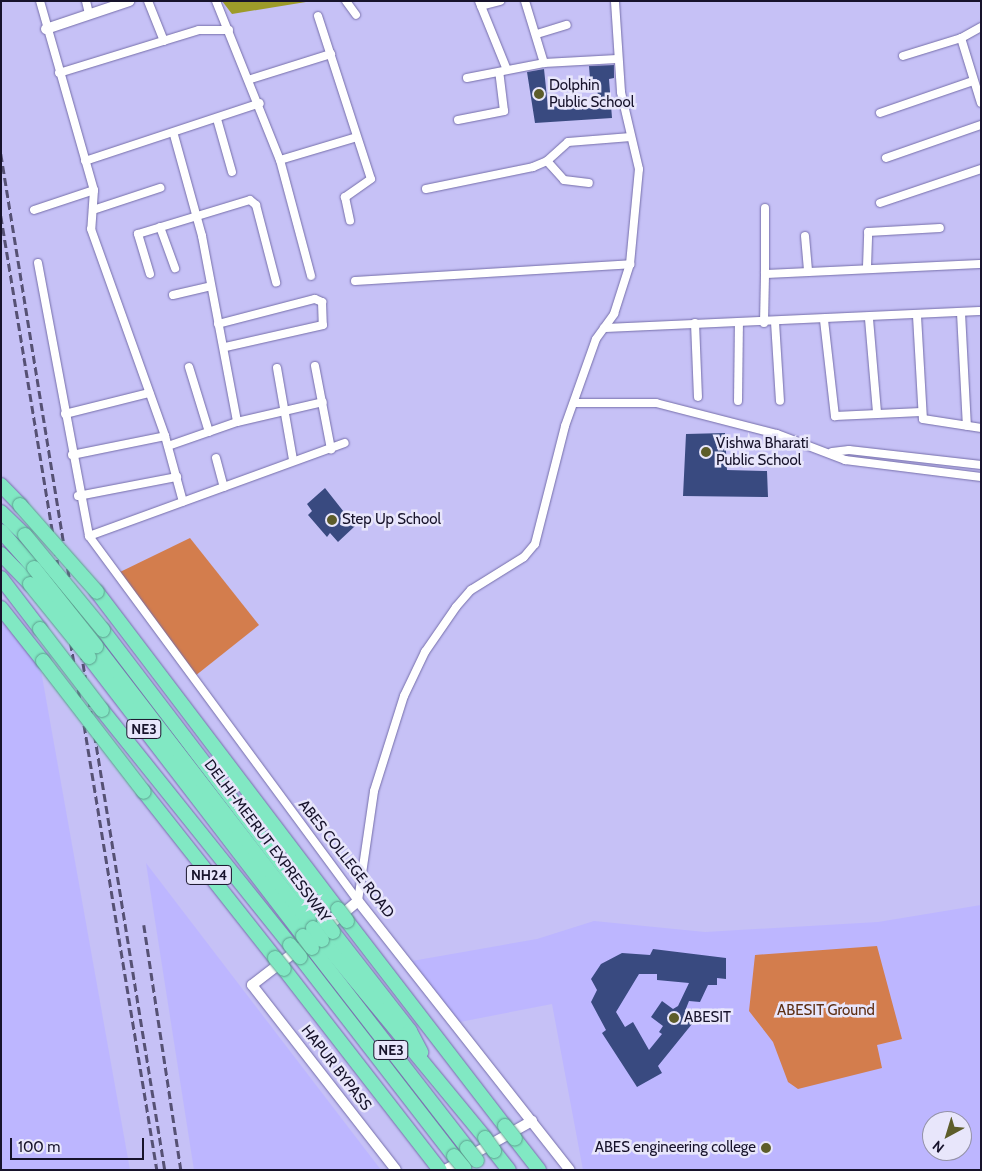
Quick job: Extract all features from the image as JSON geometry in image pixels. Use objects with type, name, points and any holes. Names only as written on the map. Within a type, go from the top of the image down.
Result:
[{"type":"highway","points":[[1,485],[97,592],[539,1170]]},
{"type":"highway","points":[[1,512],[25,535],[103,630],[313,928]]},
{"type":"highway","name":"DELHI-MEERUT EXPRESSWAY","points":[[1,532],[34,568],[92,652]]},
{"type":"highway","name":"DELHI-MEERUT EXPRESSWAY","points":[[1,554],[92,652],[313,928],[467,1148],[481,1165]]},
{"type":"highway","points":[[1,578],[102,710],[300,956],[464,1169]]},
{"type":"highway","name":"NH24","points":[[1,608],[441,1168]]},
{"type":"highway","name":"DELHI-MEERUT EXPRESSWAY","points":[[322,940],[428,1066],[509,1170]]},
{"type":"street","points":[[40,1],[46,29],[94,190],[91,229],[165,436],[183,502]]},
{"type":"street","points":[[86,1],[90,14]]},
{"type":"street","points":[[46,29],[129,1]]},
{"type":"street","points":[[148,1],[164,41]]},
{"type":"street","points":[[216,1],[251,79],[280,160],[311,276]]},
{"type":"street","points":[[346,1],[356,15]]},
{"type":"street","points":[[458,120],[504,111],[503,72],[480,4],[500,1]]},
{"type":"street","points":[[525,1],[537,34],[544,63]]},
{"type":"street","points":[[358,901],[374,791],[404,696],[425,652],[456,607],[471,590],[524,557],[535,544],[556,455],[596,339],[616,310],[630,264],[639,169],[617,59],[615,1]]},
{"type":"street","points":[[318,16],[371,181],[346,195],[350,220]]},
{"type":"street","points":[[537,34],[567,25]]},
{"type":"street","points":[[903,56],[961,38],[981,27]]},
{"type":"street","points":[[59,73],[206,28],[229,30]]},
{"type":"street","points":[[961,38],[981,102]]},
{"type":"street","points":[[251,79],[331,54]]},
{"type":"street","points":[[467,78],[544,63],[617,59]]},
{"type":"street","points":[[880,113],[973,81]]},
{"type":"street","points":[[85,161],[174,135],[260,103]]},
{"type":"street","points":[[217,119],[232,172]]},
{"type":"street","points":[[886,158],[981,125]]},
{"type":"street","points":[[174,135],[198,217],[209,287],[225,347],[237,422]]},
{"type":"street","points":[[426,189],[547,161],[568,142],[631,136]]},
{"type":"street","points":[[280,160],[357,137]]},
{"type":"street","points":[[547,161],[564,180],[589,183]]},
{"type":"street","points":[[880,203],[981,169]]},
{"type":"street","points":[[93,210],[160,188]]},
{"type":"street","points":[[34,210],[94,190]]},
{"type":"street","points":[[150,274],[137,236],[160,227],[255,202],[276,282]]},
{"type":"street","points":[[764,323],[765,208]]},
{"type":"street","points":[[160,227],[175,268]]},
{"type":"street","points":[[867,267],[868,232],[940,228]]},
{"type":"street","points":[[805,236],[808,272]]},
{"type":"street","name":"ABES COLLEGE ROAD","points":[[38,263],[78,496],[89,536],[105,562],[358,901],[570,1170]]},
{"type":"street","points":[[355,281],[630,264]]},
{"type":"street","points":[[765,274],[867,267],[981,264]]},
{"type":"street","points":[[173,295],[209,287]]},
{"type":"street","points":[[218,324],[315,299],[322,302],[324,325],[225,347]]},
{"type":"street","points":[[604,328],[695,323],[869,320],[981,312]]},
{"type":"street","points":[[961,313],[967,426]]},
{"type":"street","points":[[917,316],[921,412],[928,422],[981,428]]},
{"type":"street","points":[[824,320],[833,412],[840,418],[877,412],[921,412]]},
{"type":"street","points":[[869,320],[877,412]]},
{"type":"street","points":[[738,401],[740,322]]},
{"type":"street","points":[[775,322],[780,401]]},
{"type":"street","points":[[695,323],[698,397]]},
{"type":"street","points":[[315,366],[331,448]]},
{"type":"street","points":[[189,367],[209,432]]},
{"type":"street","points":[[277,368],[293,460]]},
{"type":"street","points":[[65,414],[149,393]]},
{"type":"street","points":[[168,446],[237,422],[323,402]]},
{"type":"street","points":[[575,402],[656,403],[832,452],[845,460],[981,477]]},
{"type":"street","points":[[72,455],[165,436]]},
{"type":"street","points":[[89,536],[293,460],[345,443]]},
{"type":"street","points":[[832,452],[849,450],[981,465]]},
{"type":"street","points":[[216,458],[224,487]]},
{"type":"street","points":[[78,496],[177,477]]},
{"type":"street","name":"HAPUR BYPASS","points":[[358,901],[252,985],[396,1170]]},
{"type":"street","points":[[441,1168],[532,1121]]},
{"type":"shaded area","points":[[222,1],[312,1],[232,14]]},
{"type":"shaded area","points":[[1,622],[40,665],[130,1170],[1,1170]]},
{"type":"shaded area","points":[[146,863],[381,1170],[194,1170]]},
{"type":"shaded area","points":[[981,905],[981,1170],[583,1170],[552,1004],[460,1022],[412,961],[537,939],[594,921],[705,932],[878,922]]},
{"type":"green space","points":[[190,538],[259,625],[195,676],[120,572]]},
{"type":"green space","name":"ABESIT Ground","points":[[877,946],[902,1039],[877,1045],[882,1068],[798,1089],[788,1082],[773,1042],[749,1011],[755,955]]},
{"type":"building","name":"Dolphin Public School","points":[[614,65],[614,78],[609,79],[612,118],[535,123],[527,72],[544,69],[548,107],[598,104],[597,79],[590,79],[589,66]]},
{"type":"building","name":"Vishwa Bharati Public School","points":[[725,433],[727,470],[767,471],[768,497],[683,496],[686,434]]},
{"type":"building","name":"Step Up School","points":[[325,488],[355,526],[338,542],[330,533],[327,537],[308,515],[312,511],[307,504]]},
{"type":"building","name":"ABESIT","points":[[653,949],[726,958],[726,979],[717,978],[717,985],[708,985],[700,1002],[689,1001],[685,1011],[696,1019],[658,1066],[662,1073],[637,1087],[602,1033],[606,1030],[591,1002],[597,990],[591,979],[601,964],[622,953],[650,955]],"holes":[[[639,974],[657,974],[657,980],[689,983],[678,1006],[673,1009],[662,1001],[651,1017],[663,1026],[659,1032],[662,1034],[649,1050],[633,1022],[625,1027],[616,1012]]]},
{"type":"railway","points":[[1,154],[165,1170]]},
{"type":"railway","points":[[1,216],[157,1170]]},
{"type":"railway","points":[[144,925],[181,1170]]},
{"type":"place","name":"Dolphin Public School","points":[[539,94]]},
{"type":"place","name":"Vishwa Bharati Public School","points":[[706,452]]},
{"type":"place","name":"Step Up School","points":[[332,520]]},
{"type":"place","name":"ABESIT","points":[[674,1018]]},
{"type":"place","name":"ABES engineering college","points":[[766,1148]]}]
